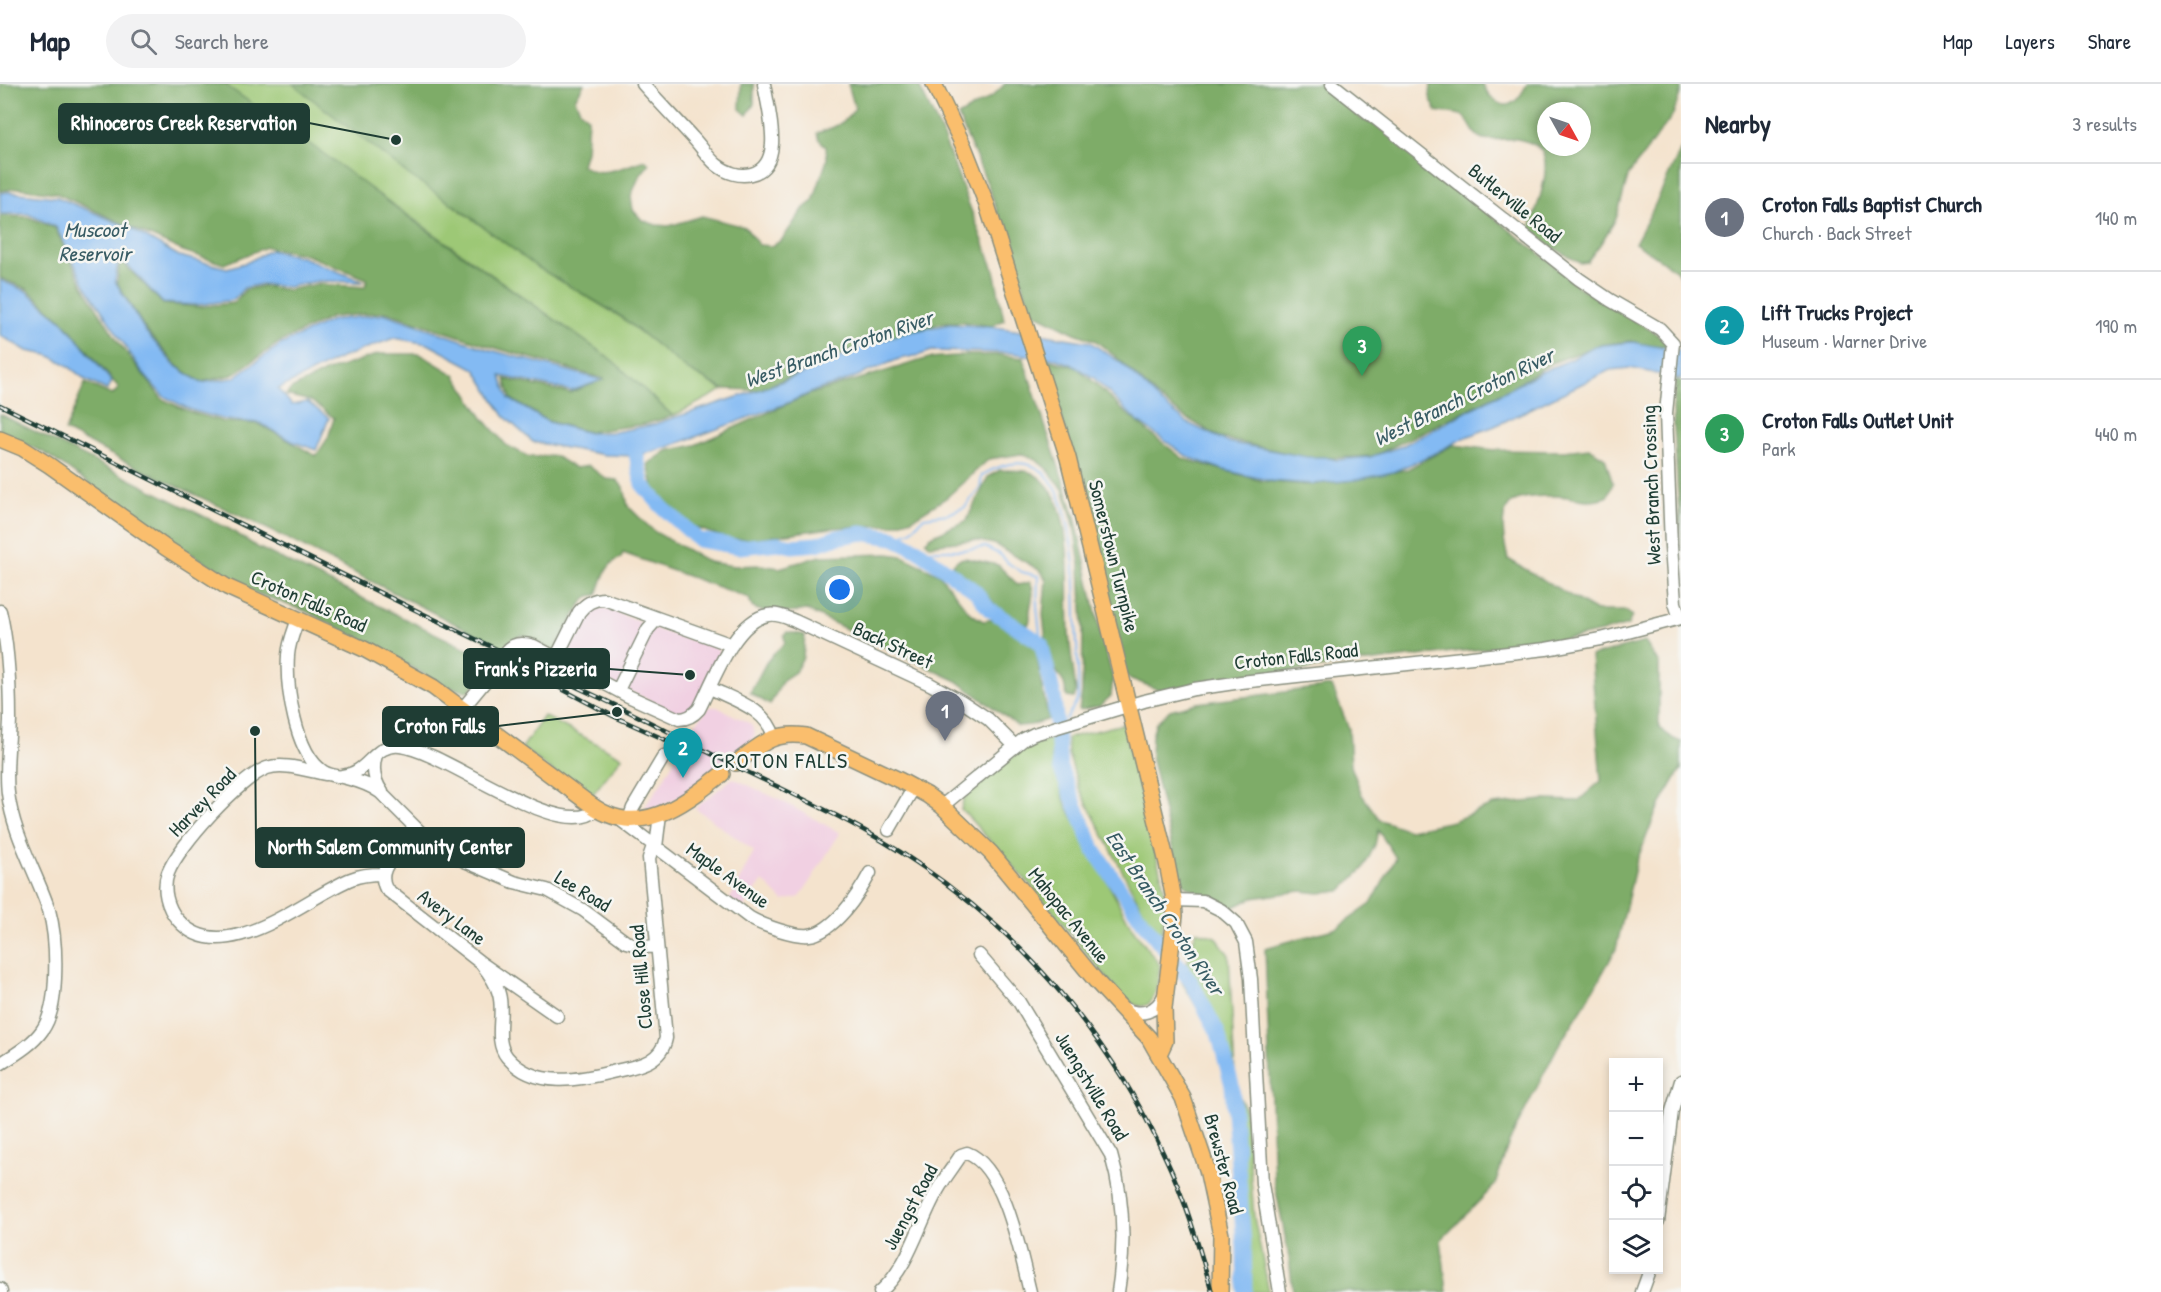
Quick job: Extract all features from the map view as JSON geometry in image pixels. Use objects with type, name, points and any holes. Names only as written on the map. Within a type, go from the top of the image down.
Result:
[{"type":"main road","name":"Somerstown Turnpike","points":[[934,84],[976,176],[1026,323],[1079,500],[1167,863],[1174,900],[1173,946],[1163,1022],[1164,1041],[1159,1054]]},
{"type":"main road","name":"Croton Falls Road","points":[[0,439],[22,448],[49,465],[207,576],[248,598],[389,662],[434,687],[597,809],[623,819]]},
{"type":"main road","name":"Mahopac Avenue","points":[[774,737],[785,734],[806,736],[914,787],[942,806],[991,853],[1085,969],[1149,1038],[1159,1054]]},
{"type":"main road","points":[[736,763],[774,737]]},
{"type":"main road","points":[[623,819],[660,814],[686,801],[722,774]]},
{"type":"main road","name":"Brewster Road","points":[[1159,1054],[1183,1098],[1213,1190],[1221,1235],[1220,1292]]},
{"type":"street","points":[[643,84],[717,165],[737,175],[750,175],[767,165],[772,156],[764,84]]},
{"type":"street","name":"Butlerville Road","points":[[1332,84],[1579,279],[1660,329],[1670,338],[1673,349]]},
{"type":"street","name":"West Branch Crossing","points":[[1673,349],[1668,377],[1666,413],[1671,546],[1676,603],[1680,618]]},
{"type":"street","points":[[556,658],[579,612],[591,601],[603,599],[732,645]]},
{"type":"street","points":[[0,611],[4,628],[9,700],[8,792],[17,830],[53,928],[56,967],[53,1001],[46,1026],[30,1045],[0,1064]]},
{"type":"street","name":"Back Street","points":[[618,690],[679,719],[684,719],[699,709],[732,645],[744,629],[760,618],[778,615],[953,696],[988,719],[1015,746]]},
{"type":"street","name":"Croton Falls Road","points":[[942,806],[1015,746],[1034,734],[1177,693],[1241,682],[1546,649],[1601,639],[1680,618]]},
{"type":"street","points":[[298,619],[289,646],[288,657],[294,715],[300,738],[313,762],[333,775],[357,772],[378,752],[390,746],[415,749],[523,802],[554,814],[576,818],[586,817],[597,809]]},
{"type":"street","points":[[463,708],[512,645],[526,644],[618,690],[648,629],[657,620]]},
{"type":"street","points":[[710,688],[731,696],[764,717],[774,737]]},
{"type":"street","points":[[378,752],[374,767],[375,777],[386,798]]},
{"type":"street","points":[[623,819],[633,808],[664,756]]},
{"type":"street","name":"Harvey Road","points":[[333,775],[275,766],[258,773],[242,786],[195,833],[168,873],[166,893],[173,913],[179,921],[195,933],[205,936],[229,937],[263,926],[352,878],[360,875],[382,874]]},
{"type":"street","name":"Lee Road","points":[[333,775],[373,787],[424,836],[472,864],[514,882],[536,886],[557,895],[583,910],[626,942],[645,947],[657,946]]},
{"type":"street","points":[[889,830],[914,787]]},
{"type":"street","name":"Close Hill Road","points":[[481,963],[500,995],[500,1033],[506,1056],[525,1071],[550,1079],[573,1081],[640,1065],[656,1057],[661,1052],[666,1038],[649,858],[652,849],[656,847],[660,814]]},
{"type":"street","name":"Maple Avenue","points":[[623,819],[750,918],[802,935],[811,935],[831,923],[851,904],[870,873]]},
{"type":"street","points":[[382,874],[394,858],[424,836]]},
{"type":"street","name":"Avery Lane","points":[[382,874],[382,882],[391,895],[454,940],[481,963],[557,1016]]},
{"type":"street","points":[[1174,900],[1203,901],[1221,909],[1236,923],[1245,942],[1251,979],[1264,1203],[1280,1292]]},
{"type":"street","name":"Juengstville Road","points":[[979,955],[1019,1002],[1111,1155],[1117,1175],[1122,1210],[1118,1292]]},
{"type":"street","points":[[1120,1007],[1137,1013],[1146,1013],[1158,1006],[1167,988]]},
{"type":"street","points":[[1659,1220],[1672,1111],[1681,1081]]},
{"type":"street","name":"Juengst Road","points":[[880,1292],[887,1286],[904,1261],[939,1187],[961,1155],[967,1153],[986,1167],[1003,1195],[1030,1292]]},
{"type":"street","points":[[1642,1292],[1648,1274]]},
{"type":"shaded area","points":[[594,608],[605,608],[661,631],[716,648],[720,652],[721,658],[694,712],[686,717],[566,662],[564,654],[580,621],[586,612]]},
{"type":"shaded area","points":[[709,707],[717,707],[751,724],[755,734],[750,743],[683,795],[649,812],[646,810],[646,805],[662,782],[692,728]]},
{"type":"shaded area","points":[[733,778],[782,801],[840,833],[800,897],[783,901],[763,881],[743,909],[730,899],[754,851],[695,808]]},
{"type":"green space","points":[[0,84],[224,84],[612,360],[673,416],[645,424],[588,432],[548,421],[511,399],[505,379],[570,393],[604,379],[489,346],[386,312],[332,317],[280,342],[232,375],[201,382],[177,366],[146,330],[117,283],[120,260],[163,304],[199,307],[234,303],[245,290],[263,286],[288,290],[318,284],[365,287],[367,279],[304,254],[266,247],[224,264],[183,251],[56,193],[19,188],[0,191]]},
{"type":"green space","points":[[223,84],[389,84],[398,165],[538,267],[619,316],[689,370],[723,390],[673,416],[612,360]]},
{"type":"green space","points":[[293,84],[584,84],[575,99],[580,110],[588,118],[586,151],[582,165],[604,172],[645,160],[649,164],[639,177],[631,196],[633,210],[642,220],[656,225],[669,226],[702,216],[745,227],[759,245],[771,246],[781,241],[804,208],[813,201],[827,160],[826,147],[818,138],[817,133],[839,124],[848,118],[855,108],[848,84],[918,84],[942,134],[994,270],[1004,320],[992,326],[945,322],[860,346],[759,390],[723,389],[688,370],[619,315],[537,267],[461,210],[409,175]]},
{"type":"green space","points":[[741,84],[754,84],[754,104],[747,115],[740,109]]},
{"type":"green space","points":[[1005,84],[1331,84],[1361,119],[1379,126],[1577,286],[1657,334],[1669,345],[1648,346],[1631,341],[1599,345],[1549,364],[1513,387],[1374,456],[1312,459],[1221,438],[1183,416],[1158,397],[1096,341],[1032,312],[988,185],[958,116],[993,96]]},
{"type":"green space","points":[[1431,84],[1483,84],[1494,100],[1505,105],[1518,99],[1527,84],[1681,84],[1673,115],[1629,174],[1616,219],[1587,262],[1580,263],[1547,244],[1530,228],[1543,184],[1544,156],[1591,156],[1591,102],[1537,102],[1537,147],[1519,139],[1480,138],[1463,116],[1436,111],[1430,97]]},
{"type":"green space","points":[[1681,149],[1681,278],[1676,270],[1635,243]]},
{"type":"green space","points":[[0,216],[28,217],[55,228],[83,286],[119,343],[162,399],[190,412],[224,422],[259,424],[316,456],[328,438],[334,418],[311,401],[286,395],[291,389],[325,372],[379,354],[420,354],[455,375],[483,418],[506,445],[529,457],[555,456],[575,468],[589,466],[606,479],[617,480],[624,488],[628,506],[655,532],[709,562],[734,566],[761,565],[779,568],[821,556],[888,554],[902,556],[939,574],[970,613],[983,621],[995,619],[1036,645],[1049,719],[1031,725],[1018,726],[957,681],[806,610],[778,613],[758,610],[752,607],[749,598],[623,553],[621,558],[608,568],[597,595],[589,596],[582,603],[553,652],[522,635],[503,648],[274,532],[65,431],[85,383],[112,395],[119,388],[65,323],[27,289],[0,278]]},
{"type":"green space","points":[[968,355],[1023,358],[1075,517],[1100,631],[1113,678],[1111,696],[1100,706],[1079,710],[1082,692],[1083,628],[1080,564],[1073,520],[1063,489],[1048,470],[1035,459],[1021,454],[989,459],[946,498],[912,519],[892,525],[831,528],[751,539],[728,539],[691,526],[669,508],[654,491],[648,464],[667,451],[695,445],[810,394],[929,358]]},
{"type":"green space","points":[[1045,359],[1076,367],[1118,406],[1184,459],[1262,481],[1307,485],[1355,480],[1408,469],[1453,445],[1495,450],[1564,451],[1589,448],[1605,458],[1613,483],[1608,496],[1593,500],[1550,496],[1517,500],[1510,504],[1504,518],[1506,552],[1508,559],[1596,611],[1626,611],[1632,616],[1628,625],[1559,640],[1336,666],[1159,690],[1126,677],[1070,447]]},
{"type":"green space","points":[[1676,380],[1681,382],[1681,551],[1673,408]]},
{"type":"green space","points":[[0,414],[231,530],[257,547],[490,660],[485,673],[468,692],[448,687],[308,612],[253,592],[199,559],[43,452],[0,434]]},
{"type":"green space","points":[[1000,470],[1032,473],[1047,485],[1057,502],[1067,545],[1069,632],[1076,692],[1074,698],[1067,697],[1064,683],[1048,658],[1043,615],[1046,580],[1041,571],[994,544],[974,540],[929,545],[926,541],[931,536],[966,521],[988,477]]},
{"type":"green space","points":[[965,558],[998,565],[1018,585],[1030,582],[1033,593],[1028,625],[1001,611],[978,586],[951,566],[959,559]]},
{"type":"green space","points":[[787,632],[805,635],[803,657],[795,672],[783,680],[770,705],[750,693],[766,663],[785,643],[784,635]]},
{"type":"green space","points":[[1645,642],[1659,664],[1659,728],[1681,742],[1681,769],[1656,812],[1636,863],[1616,949],[1558,1046],[1509,1142],[1495,1185],[1441,1240],[1447,1292],[1293,1292],[1289,1257],[1274,1180],[1265,948],[1337,928],[1371,904],[1396,858],[1378,830],[1375,845],[1363,869],[1340,891],[1319,893],[1301,891],[1252,898],[1232,908],[1192,889],[1180,881],[1151,756],[1152,736],[1156,723],[1170,710],[1197,703],[1332,686],[1349,729],[1351,766],[1362,795],[1380,820],[1409,830],[1453,821],[1493,805],[1543,800],[1578,801],[1601,781],[1591,656]]},
{"type":"green space","points":[[544,716],[622,757],[589,799],[522,748]]},
{"type":"green space","points":[[1123,724],[1164,887],[1165,905],[1161,945],[1079,788],[1068,753],[1067,738]]},
{"type":"green space","points":[[1052,738],[1052,759],[1066,805],[1132,928],[1160,965],[1156,993],[1149,1004],[1143,1006],[1134,1004],[1120,994],[1035,890],[961,809],[964,798],[1022,749]]},
{"type":"green space","points":[[1196,931],[1216,937],[1229,955],[1235,1076],[1238,1093],[1246,1112],[1254,1217],[1269,1292],[1251,1292],[1250,1241],[1238,1167],[1235,1105],[1228,1060],[1182,982]]},
{"type":"water","points":[[0,193],[57,197],[130,228],[179,256],[227,268],[248,262],[270,250],[302,257],[364,282],[318,281],[288,287],[262,284],[244,288],[233,300],[197,305],[163,303],[119,256],[115,281],[145,331],[174,365],[201,383],[233,378],[280,345],[332,320],[386,314],[487,349],[602,380],[571,391],[501,376],[509,399],[548,422],[589,433],[615,432],[652,425],[759,390],[812,370],[865,346],[905,333],[950,324],[995,327],[1090,342],[1121,363],[1162,403],[1188,423],[1227,442],[1307,457],[1337,460],[1370,457],[1402,446],[1594,346],[1633,342],[1681,351],[1681,379],[1630,368],[1610,370],[1393,472],[1355,480],[1313,484],[1271,481],[1224,470],[1188,457],[1137,421],[1094,378],[1071,364],[1056,359],[1011,353],[932,351],[899,359],[668,447],[637,456],[605,455],[533,442],[504,416],[475,369],[428,344],[394,338],[343,357],[278,389],[292,405],[307,402],[329,418],[316,450],[292,441],[260,423],[226,420],[191,410],[163,396],[143,373],[85,285],[56,227],[28,214],[0,214]]},
{"type":"water","name":"Muscoot Reservoir","points":[[0,280],[26,291],[64,323],[112,382],[107,390],[86,380],[64,363],[48,355],[27,351],[0,335]]},
{"type":"waterway","name":"East Branch Croton River","points":[[640,442],[634,443],[642,484],[662,507],[699,540],[739,547],[778,543],[792,546],[817,544],[862,533],[894,538],[918,550],[975,591],[989,609],[1041,643],[1054,696],[1060,768],[1094,850],[1143,922],[1190,980],[1218,1033],[1232,1085],[1244,1246],[1245,1292]]},
{"type":"waterway","name":"East Branch Croton River","points":[[894,538],[911,531],[924,517],[948,514],[965,507],[980,488],[982,475],[1013,464],[1036,467],[1052,483],[1063,507],[1074,567],[1078,699],[1066,719]]},
{"type":"waterway","name":"East Branch Croton River","points":[[918,550],[962,550],[985,547],[1001,555],[1008,563],[1022,572],[1038,576],[1037,607],[1041,643]]},
{"type":"railway","points":[[0,405],[384,595],[635,715],[876,837],[917,863],[994,923],[1029,958],[1062,994],[1120,1073],[1144,1115],[1180,1191],[1212,1292]]},
{"type":"railway","points":[[558,687],[613,716],[677,745]]},
{"type":"place","name":"Rhinoceros Creek Reservation","points":[[396,140]]},
{"type":"place","name":"Croton Falls Outlet Unit","points":[[1362,376]]},
{"type":"place","name":"Frank's Pizzeria","points":[[690,675]]},
{"type":"place","name":"Croton Falls","points":[[617,712]]},
{"type":"place","name":"North Salem Community Center","points":[[255,731]]},
{"type":"place","name":"Croton Falls Baptist Church","points":[[945,741]]},
{"type":"place","name":"Lift Trucks Project","points":[[683,778]]},
{"type":"district","name":"CROTON FALLS","points":[[780,760]]},
{"type":"water label","name":"West Branch Croton River","points":[[839,349]]},
{"type":"water label","name":"West Branch Croton River","points":[[1464,397]]}]
